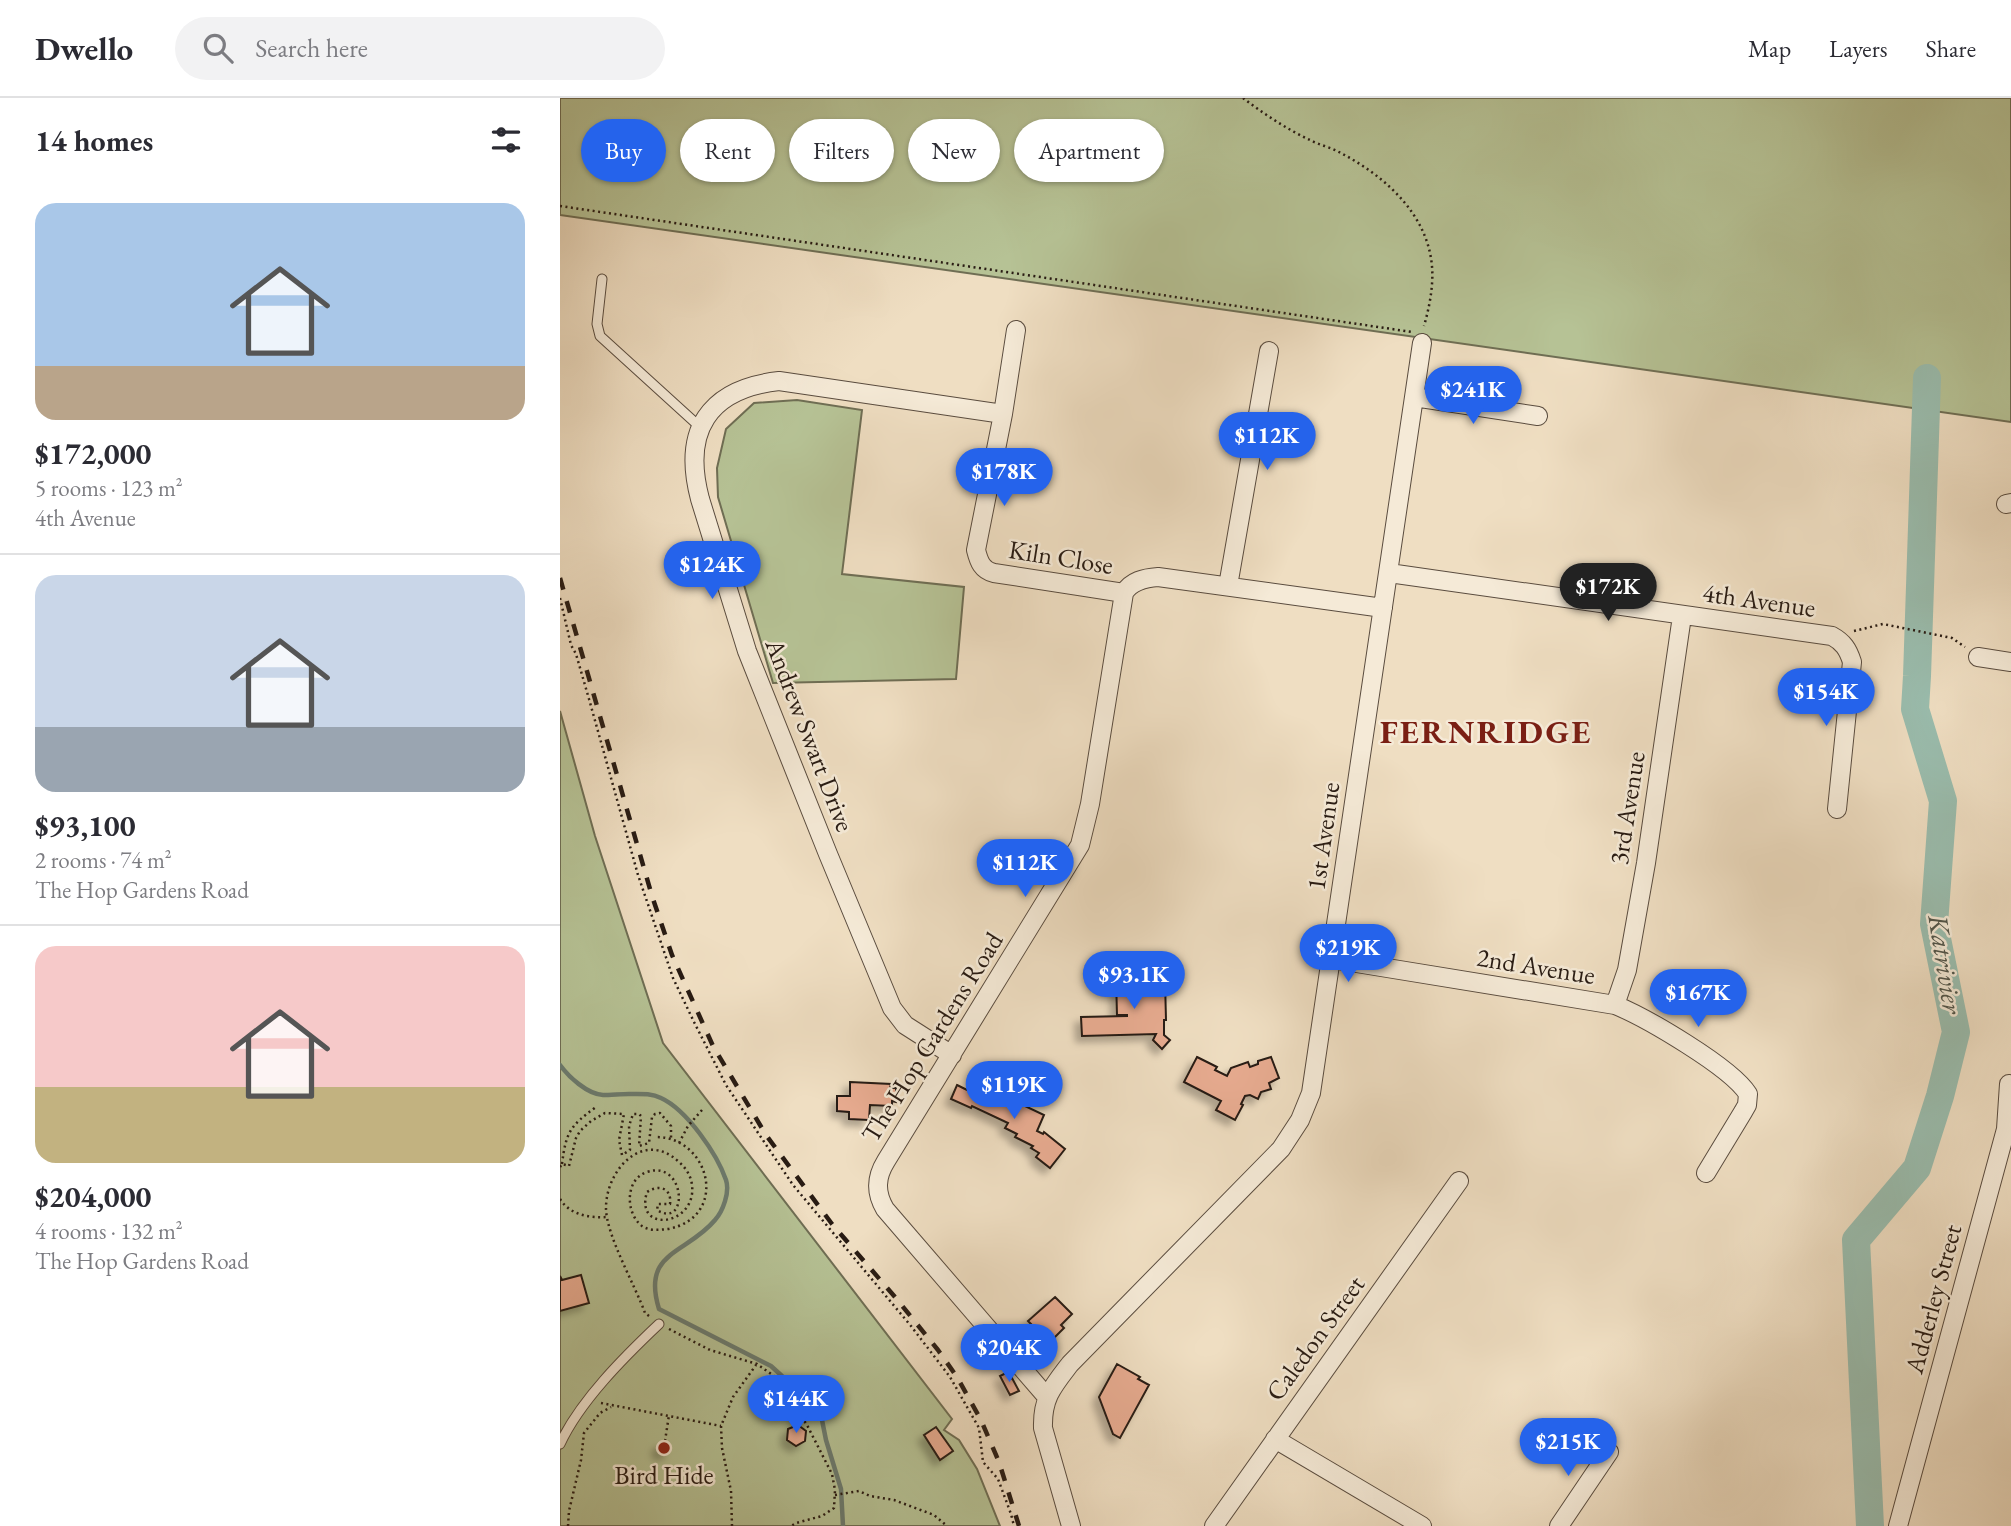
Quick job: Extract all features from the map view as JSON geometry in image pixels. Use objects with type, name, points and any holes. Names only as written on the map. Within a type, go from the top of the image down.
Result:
[{"type":"street","name":"Kiln Close","points":[[1016,330],[1003,414],[976,550],[982,566],[994,573],[1124,593]]},
{"type":"street","name":"1st Avenue","points":[[1046,1396],[1070,1364],[1281,1149],[1293,1133],[1311,1093],[1422,344]]},
{"type":"street","points":[[1228,586],[1269,351]]},
{"type":"street","name":"Andrew Swart Drive","points":[[952,1055],[897,1017],[747,651],[700,499],[693,457],[700,427],[718,404],[741,388],[760,383],[779,381],[1003,414]]},
{"type":"street","points":[[1414,397],[1538,416]]},
{"type":"street","name":"4th Avenue","points":[[1389,573],[1832,636]]},
{"type":"street","points":[[1124,593],[1128,587],[1139,581],[1158,577],[1382,608]]},
{"type":"street","name":"The Hop Gardens Road","points":[[1046,1396],[885,1209],[879,1199],[878,1180],[881,1170],[1080,845],[1090,804],[1124,593]]},
{"type":"street","name":"3rd Avenue","points":[[1615,1005],[1628,970],[1682,616]]},
{"type":"street","points":[[1832,636],[1845,646],[1852,662],[1837,809]]},
{"type":"street","points":[[1979,657],[2011,662]]},
{"type":"street","name":"2nd Avenue","points":[[1332,959],[1615,1005],[1633,1013],[1728,1073],[1748,1094],[1747,1105],[1706,1173]]},
{"type":"street","name":"Adderley Street","points":[[1898,1526],[2006,1129],[2009,1084]]},
{"type":"street","name":"Caledon Street","points":[[1214,1526],[1460,1181]]},
{"type":"street","points":[[1046,1396],[1042,1414],[1046,1446],[1055,1467],[1071,1526]]},
{"type":"street","points":[[1275,1439],[1422,1526]]},
{"type":"street","points":[[1559,1526],[1609,1452]]},
{"type":"lane","points":[[602,279],[597,324],[600,336],[700,427]]},
{"type":"lane","points":[[560,1444],[570,1422],[588,1399],[659,1324]]},
{"type":"path","points":[[560,206],[1422,334],[1429,304],[1432,267],[1427,243],[1416,216],[1379,177],[1337,151],[1296,133],[1243,98]]},
{"type":"path","points":[[560,598],[571,645],[576,654],[638,875],[673,978],[694,1022],[726,1085],[793,1185],[912,1326],[950,1377],[979,1428],[983,1462],[998,1479],[1014,1526]]},
{"type":"path","points":[[1832,636],[1883,624],[1952,638],[1979,657]]},
{"type":"path","points":[[596,1107],[579,1120],[566,1137],[561,1166],[569,1166],[580,1131],[605,1113],[624,1114],[619,1140],[622,1155],[630,1150],[629,1126],[633,1114],[641,1116],[639,1146],[649,1143],[652,1117],[660,1113],[671,1126],[671,1141]]},
{"type":"path","points":[[679,1143],[688,1126],[702,1110]]},
{"type":"path","points":[[656,1138],[666,1138],[679,1143],[694,1154],[708,1181],[706,1195],[699,1211],[673,1228],[660,1230],[649,1230],[634,1218],[629,1198],[637,1177],[645,1172],[668,1175],[680,1191],[679,1205],[664,1213],[660,1212],[657,1206],[670,1204],[667,1190],[659,1187],[647,1192],[645,1205],[649,1215],[655,1219],[673,1219],[684,1212],[692,1195],[691,1177],[674,1158],[659,1150],[635,1155],[621,1164],[610,1182],[607,1217],[645,1313],[659,1324],[710,1350],[757,1364],[774,1376],[807,1425],[832,1474],[834,1508],[822,1516],[792,1526]]},
{"type":"path","points":[[560,1199],[573,1212],[597,1218],[607,1217]]},
{"type":"path","points":[[732,1526],[731,1491],[722,1448],[721,1426],[733,1397],[757,1364]]},
{"type":"path","points":[[588,1399],[721,1426]]},
{"type":"path","points":[[568,1526],[570,1501],[581,1460],[584,1433],[600,1413],[612,1406]]},
{"type":"path","points":[[665,1441],[669,1415]]},
{"type":"path","points":[[835,1494],[859,1491],[870,1496],[894,1500],[934,1515],[947,1526]]},
{"type":"green space","points":[[560,98],[2011,98],[2011,422],[560,215]]},
{"type":"green space","points":[[797,400],[862,410],[842,574],[964,587],[956,679],[773,683],[718,497],[717,468],[726,429],[754,403]]},
{"type":"green space","points":[[560,711],[595,836],[663,1043],[952,1419],[944,1430],[959,1440],[977,1469],[1000,1526],[560,1526]]},
{"type":"building","points":[[1141,975],[1151,977],[1151,981],[1165,981],[1164,1035],[1170,1040],[1162,1049],[1153,1040],[1156,1034],[1082,1036],[1081,1017],[1127,1016],[1117,1015],[1116,978]]},
{"type":"building","points":[[1197,1057],[1217,1067],[1215,1070],[1227,1076],[1231,1068],[1248,1062],[1250,1067],[1271,1057],[1279,1078],[1269,1083],[1271,1089],[1261,1092],[1258,1099],[1245,1096],[1235,1120],[1216,1110],[1221,1101],[1184,1082]]},
{"type":"building","points":[[850,1082],[891,1084],[890,1088],[896,1088],[896,1102],[892,1101],[892,1106],[870,1105],[869,1120],[849,1119],[849,1112],[837,1111],[837,1096],[850,1096]]},
{"type":"building","points":[[957,1085],[977,1095],[980,1089],[998,1098],[1000,1094],[1044,1115],[1037,1131],[1043,1134],[1044,1132],[1065,1149],[1050,1168],[1036,1157],[1039,1153],[1031,1148],[1033,1146],[1015,1137],[1017,1134],[1005,1128],[1008,1123],[951,1099]]},
{"type":"building","points":[[581,1275],[589,1303],[560,1311],[560,1276],[562,1280]]},
{"type":"building","points":[[1055,1297],[1072,1314],[1061,1325],[1064,1328],[1050,1342],[1047,1338],[1037,1347],[1023,1333],[1032,1325],[1028,1321]]},
{"type":"building","points":[[1117,1364],[1149,1385],[1120,1438],[1113,1434],[1099,1397]]},
{"type":"building","points":[[1006,1373],[1019,1391],[1010,1395],[1000,1376]]},
{"type":"building","points":[[798,1425],[806,1431],[805,1441],[796,1446],[787,1440],[788,1429]]},
{"type":"building","points":[[936,1427],[953,1451],[940,1460],[924,1435]]},
{"type":"building","name":"Bird Hide","points":[[664,1442],[670,1448],[664,1454],[658,1448]]},
{"type":"waterway","name":"Katrivier","points":[[1870,1526],[1856,1240],[1917,1168],[1940,1096],[1956,1032],[1934,924],[1943,801],[1915,709],[1927,378]]},
{"type":"waterway","points":[[560,1065],[579,1084],[597,1094],[645,1094],[661,1098],[691,1122],[716,1158],[726,1180],[723,1207],[704,1231],[661,1264],[656,1275],[655,1290],[659,1309],[771,1366],[818,1400],[826,1440],[841,1489],[843,1526]]},
{"type":"railway","points":[[560,578],[652,896],[672,955],[713,1046],[766,1135],[832,1224],[895,1297],[957,1377],[981,1420],[999,1462],[1019,1526]]},
{"type":"place","name":"Bird Hide","points":[[664,1448]]},
{"type":"district","name":"FERNRIDGE","points":[[1486,731]]}]
